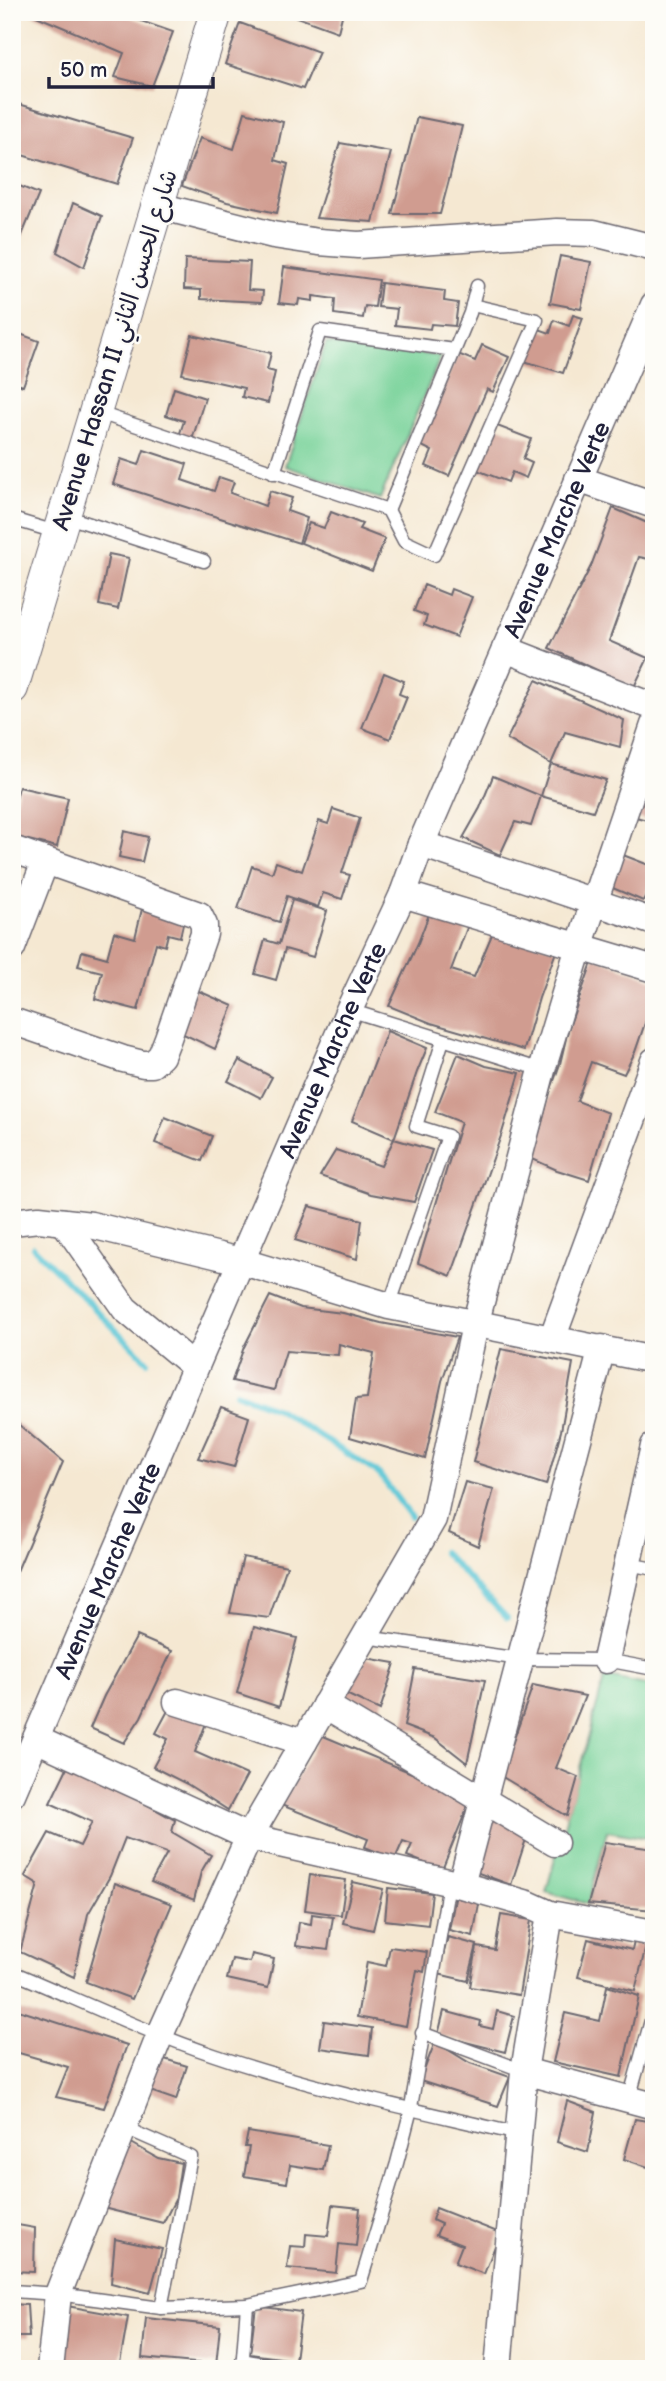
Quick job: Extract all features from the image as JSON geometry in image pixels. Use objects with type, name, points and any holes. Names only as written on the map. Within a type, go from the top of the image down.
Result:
[{"type":"street","name":"Avenue Hassan II شارع الحسن الثاني","points":[[12,688],[216,12]]},
{"type":"street","points":[[159,206],[273,235],[319,242],[358,245],[557,232],[594,233],[654,248]]},
{"type":"street","name":"Avenue Marche Verte","points":[[12,1794],[349,1010],[403,894],[421,844],[654,305]]},
{"type":"street","points":[[579,479],[654,505]]},
{"type":"street","points":[[505,649],[654,707]]},
{"type":"street","points":[[50,2369],[58,2294],[160,2035],[249,1837],[433,1519],[475,1325],[542,1070],[579,947],[654,725]]},
{"type":"street","points":[[421,844],[654,922]]},
{"type":"street","points":[[12,849],[199,915],[204,925],[204,934],[168,1038],[160,1056],[152,1064],[123,1059],[12,1021]]},
{"type":"street","points":[[12,948],[45,862]]},
{"type":"street","points":[[403,894],[654,969]]},
{"type":"street","points":[[552,1339],[654,1061]]},
{"type":"street","points":[[12,1222],[39,1219],[92,1225],[240,1261],[389,1306],[654,1360]]},
{"type":"street","points":[[64,1222],[125,1309],[195,1367]]},
{"type":"street","points":[[455,1884],[483,1802],[602,1348]]},
{"type":"street","points":[[606,1660],[654,1447]]},
{"type":"street","points":[[177,1702],[304,1742]]},
{"type":"street","points":[[325,1705],[555,1843]]},
{"type":"street","points":[[36,1739],[249,1837],[455,1884],[528,1904],[550,1914],[654,1933]]},
{"type":"street","points":[[498,2369],[524,2071],[550,1914]]},
{"type":"street","points":[[524,2071],[642,2102]]},
{"type":"lane","points":[[388,510],[472,305],[477,286]]},
{"type":"lane","points":[[96,412],[388,510],[404,541],[434,555],[537,320],[472,305]]},
{"type":"lane","points":[[274,473],[320,331],[454,350]]},
{"type":"lane","points":[[12,519],[62,524],[204,561]]},
{"type":"lane","points":[[349,1010],[542,1070]]},
{"type":"lane","points":[[389,1306],[448,1136],[416,1126],[443,1040]]},
{"type":"lane","points":[[628,1564],[654,1569]]},
{"type":"lane","points":[[365,1637],[521,1659],[606,1660],[654,1669]]},
{"type":"lane","points":[[12,2291],[58,2294],[161,2308],[247,2305],[361,2281],[397,2163],[410,2109],[422,2033],[455,1884]]},
{"type":"lane","points":[[12,1972],[215,2056],[410,2109],[518,2134]]},
{"type":"lane","points":[[642,2102],[654,2010]]},
{"type":"lane","points":[[422,2033],[524,2071]]},
{"type":"lane","points":[[123,2127],[191,2157],[161,2308]]},
{"type":"lane","points":[[247,2305],[242,2364],[291,2369]]},
{"type":"green space","points":[[326,343],[441,356],[380,499],[285,466]]},
{"type":"green space","points":[[605,1676],[654,1687],[654,1839],[607,1831],[588,1904],[546,1892]]},
{"type":"building","points":[[27,12],[115,12],[173,32],[152,86],[115,77],[124,53]]},
{"type":"building","points":[[283,12],[343,12],[338,32]]},
{"type":"building","points":[[240,23],[319,52],[303,89],[225,64]]},
{"type":"building","points":[[12,102],[133,138],[117,184],[12,152]]},
{"type":"building","points":[[245,112],[283,122],[275,160],[288,164],[277,213],[227,202],[182,186],[200,138],[234,149]]},
{"type":"building","points":[[417,117],[462,126],[449,180],[440,214],[392,214]]},
{"type":"building","points":[[340,143],[391,152],[373,222],[316,218]]},
{"type":"building","points":[[12,183],[39,194],[20,240],[12,238]]},
{"type":"building","points":[[73,203],[102,216],[84,267],[57,252]]},
{"type":"building","points":[[560,256],[591,262],[581,309],[550,303]]},
{"type":"building","points":[[185,259],[250,262],[248,290],[263,291],[262,302],[201,299],[201,290],[184,289]]},
{"type":"building","points":[[284,267],[379,280],[375,307],[365,306],[363,318],[334,314],[335,299],[313,296],[313,301],[299,299],[298,305],[279,303]]},
{"type":"building","points":[[381,283],[445,291],[444,301],[458,303],[455,326],[431,324],[430,329],[395,325],[397,309],[378,307]]},
{"type":"building","points":[[573,315],[583,318],[563,373],[524,361],[536,328],[550,333],[554,320],[569,326]]},
{"type":"building","points":[[12,331],[39,341],[23,386],[12,382]]},
{"type":"building","points":[[192,335],[271,353],[267,370],[275,372],[268,403],[242,397],[244,388],[182,374]]},
{"type":"building","points":[[482,345],[509,357],[493,392],[487,389],[449,476],[426,466],[432,451],[418,444],[458,354],[475,361]]},
{"type":"building","points":[[174,388],[205,398],[192,440],[179,436],[184,421],[166,415]]},
{"type":"building","points":[[492,424],[531,439],[523,459],[532,463],[526,478],[512,472],[508,482],[474,469]]},
{"type":"building","points":[[144,450],[187,464],[182,480],[214,491],[219,477],[234,482],[230,493],[265,506],[270,491],[292,498],[287,511],[307,518],[299,543],[113,484],[121,459],[139,465]]},
{"type":"building","points":[[613,508],[654,526],[654,560],[639,557],[609,641],[648,658],[634,687],[549,648],[591,566]]},
{"type":"building","points":[[331,512],[362,524],[359,529],[385,539],[372,571],[301,543],[309,523],[324,528]]},
{"type":"building","points":[[109,554],[129,558],[118,609],[99,605]]},
{"type":"building","points":[[424,585],[449,595],[451,589],[472,597],[456,637],[424,625],[427,616],[414,611]]},
{"type":"building","points":[[384,673],[404,681],[399,694],[407,697],[390,739],[362,728]]},
{"type":"building","points":[[536,680],[624,720],[620,747],[565,732],[551,764],[507,739]]},
{"type":"building","points":[[551,764],[606,780],[593,811],[541,796]]},
{"type":"building","points":[[654,775],[654,822],[636,817]]},
{"type":"building","points":[[493,776],[541,796],[531,826],[515,822],[500,855],[463,838],[480,808]]},
{"type":"building","points":[[19,787],[68,798],[57,847],[12,836],[12,814]]},
{"type":"building","points":[[333,809],[360,818],[342,873],[350,875],[342,899],[323,893],[318,907],[287,896],[279,922],[238,909],[252,866],[272,873],[276,862],[302,871],[319,821],[328,824]]},
{"type":"building","points":[[124,831],[148,837],[142,862],[119,857]]},
{"type":"building","points":[[623,855],[654,867],[654,879],[643,901],[608,886]]},
{"type":"building","points":[[292,900],[327,911],[313,957],[285,949],[276,980],[255,974],[265,940],[279,944]]},
{"type":"building","points":[[142,909],[184,920],[180,937],[168,934],[165,946],[156,943],[138,1010],[95,999],[102,972],[78,966],[82,951],[107,958],[114,932],[135,938]]},
{"type":"building","points":[[431,909],[468,925],[451,970],[474,977],[493,932],[557,949],[524,1050],[431,1023],[389,1006]]},
{"type":"building","points":[[594,957],[654,980],[654,997],[635,1052],[624,1074],[591,1062],[577,1101],[608,1113],[589,1180],[528,1157],[540,1130],[568,1030]]},
{"type":"building","points":[[194,989],[233,1006],[215,1049],[175,1030]]},
{"type":"building","points":[[387,1031],[427,1048],[394,1139],[352,1121]]},
{"type":"building","points":[[458,1054],[486,1066],[520,1073],[502,1133],[451,1276],[418,1263],[461,1122],[435,1112]]},
{"type":"building","points":[[239,1060],[272,1077],[261,1098],[228,1081]]},
{"type":"building","points":[[165,1117],[212,1136],[202,1161],[155,1143]]},
{"type":"building","points":[[394,1139],[432,1150],[414,1202],[371,1194],[320,1176],[336,1150],[381,1166]]},
{"type":"building","points":[[309,1206],[362,1220],[357,1259],[295,1240]]},
{"type":"building","points":[[270,1296],[301,1308],[343,1313],[457,1337],[442,1381],[425,1459],[350,1437],[356,1399],[367,1398],[374,1353],[339,1344],[338,1355],[286,1351],[274,1390],[232,1381],[244,1347]]},
{"type":"building","points":[[501,1349],[573,1363],[561,1431],[546,1485],[473,1462]]},
{"type":"building","points":[[221,1407],[249,1417],[234,1467],[198,1458]]},
{"type":"building","points":[[12,1419],[63,1462],[12,1583]]},
{"type":"building","points":[[465,1482],[494,1489],[478,1546],[449,1533]]},
{"type":"building","points":[[243,1557],[287,1566],[269,1618],[230,1613]]},
{"type":"building","points":[[254,1627],[297,1638],[279,1707],[237,1693]]},
{"type":"building","points":[[137,1636],[172,1651],[141,1717],[124,1743],[90,1728]]},
{"type":"building","points":[[366,1658],[395,1663],[380,1710],[346,1694]]},
{"type":"building","points":[[415,1669],[485,1680],[467,1763],[435,1738],[404,1726]]},
{"type":"building","points":[[533,1685],[585,1696],[556,1768],[578,1777],[567,1816],[501,1776]]},
{"type":"building","points":[[171,1705],[208,1718],[195,1752],[247,1775],[228,1810],[187,1784],[153,1767],[168,1739],[156,1733]]},
{"type":"building","points":[[321,1735],[471,1798],[442,1870],[407,1856],[412,1844],[403,1841],[395,1859],[365,1847],[368,1839],[281,1805]]},
{"type":"building","points":[[70,1762],[175,1820],[172,1832],[211,1855],[201,1872],[194,1900],[151,1882],[167,1853],[125,1838],[110,1876],[88,1914],[74,1977],[20,1952],[38,1884],[25,1876],[49,1833],[80,1846],[92,1822],[50,1803]]},
{"type":"building","points":[[494,1814],[528,1833],[511,1885],[473,1871]]},
{"type":"building","points":[[605,1842],[654,1849],[654,1910],[588,1904]]},
{"type":"building","points":[[310,1875],[346,1880],[341,1915],[305,1910]]},
{"type":"building","points":[[353,1882],[383,1889],[373,1930],[343,1923]]},
{"type":"building","points":[[115,1883],[172,1904],[132,1999],[86,1982]]},
{"type":"building","points":[[388,1888],[432,1893],[428,1925],[385,1920]]},
{"type":"building","points":[[456,1894],[480,1899],[473,1936],[449,1930]]},
{"type":"building","points":[[312,1914],[333,1917],[328,1950],[296,1946],[299,1922],[311,1924]]},
{"type":"building","points":[[501,1915],[531,1920],[519,1995],[470,1987],[477,1947],[495,1950]]},
{"type":"building","points":[[448,1937],[477,1945],[468,1981],[438,1974]]},
{"type":"building","points":[[588,1939],[632,1950],[634,1942],[646,1946],[635,1991],[578,1977]]},
{"type":"building","points":[[390,1947],[427,1952],[424,1972],[417,1970],[406,2026],[357,2017],[367,1962],[386,1966]]},
{"type":"building","points":[[252,1954],[274,1959],[268,1988],[227,1979],[232,1959],[250,1962]]},
{"type":"building","points":[[607,1986],[639,1996],[621,2077],[553,2062],[565,2013],[600,2021]]},
{"type":"building","points":[[12,2008],[127,2045],[104,2108],[56,2097],[68,2067],[12,2051]]},
{"type":"building","points":[[444,2011],[481,2021],[480,2026],[493,2029],[497,2011],[514,2016],[505,2052],[438,2035]]},
{"type":"building","points":[[324,2021],[372,2028],[369,2055],[320,2048]]},
{"type":"building","points":[[435,2042],[470,2063],[510,2077],[498,2106],[420,2081]]},
{"type":"building","points":[[158,2057],[187,2066],[176,2100],[144,2089]]},
{"type":"building","points":[[567,2101],[596,2112],[588,2152],[557,2142]]},
{"type":"building","points":[[635,2119],[654,2122],[654,2169],[624,2159]]},
{"type":"building","points":[[248,2132],[328,2145],[323,2170],[290,2165],[287,2183],[244,2176],[249,2147],[245,2147]]},
{"type":"building","points":[[126,2140],[158,2158],[181,2163],[176,2198],[163,2223],[103,2208]]},
{"type":"building","points":[[332,2205],[360,2208],[356,2246],[339,2244],[336,2273],[287,2268],[290,2246],[305,2247],[306,2234],[328,2236]]},
{"type":"building","points":[[436,2208],[500,2233],[484,2274],[455,2263],[462,2245],[436,2235],[441,2224],[432,2220]]},
{"type":"building","points":[[12,2224],[35,2228],[34,2272],[12,2271]]},
{"type":"building","points":[[115,2239],[162,2249],[150,2293],[111,2283]]},
{"type":"building","points":[[12,2304],[27,2305],[29,2337],[12,2337]]},
{"type":"building","points":[[67,2306],[128,2317],[119,2369],[57,2369]]},
{"type":"building","points":[[256,2306],[301,2312],[295,2360],[250,2354]]},
{"type":"building","points":[[146,2318],[220,2326],[216,2365],[142,2358]]},
{"type":"waterway","points":[[33,1247],[147,1361]]},
{"type":"waterway","points":[[236,1393],[277,1409],[379,1474],[411,1517]]},
{"type":"waterway","points":[[443,1552],[507,1618]]}]
